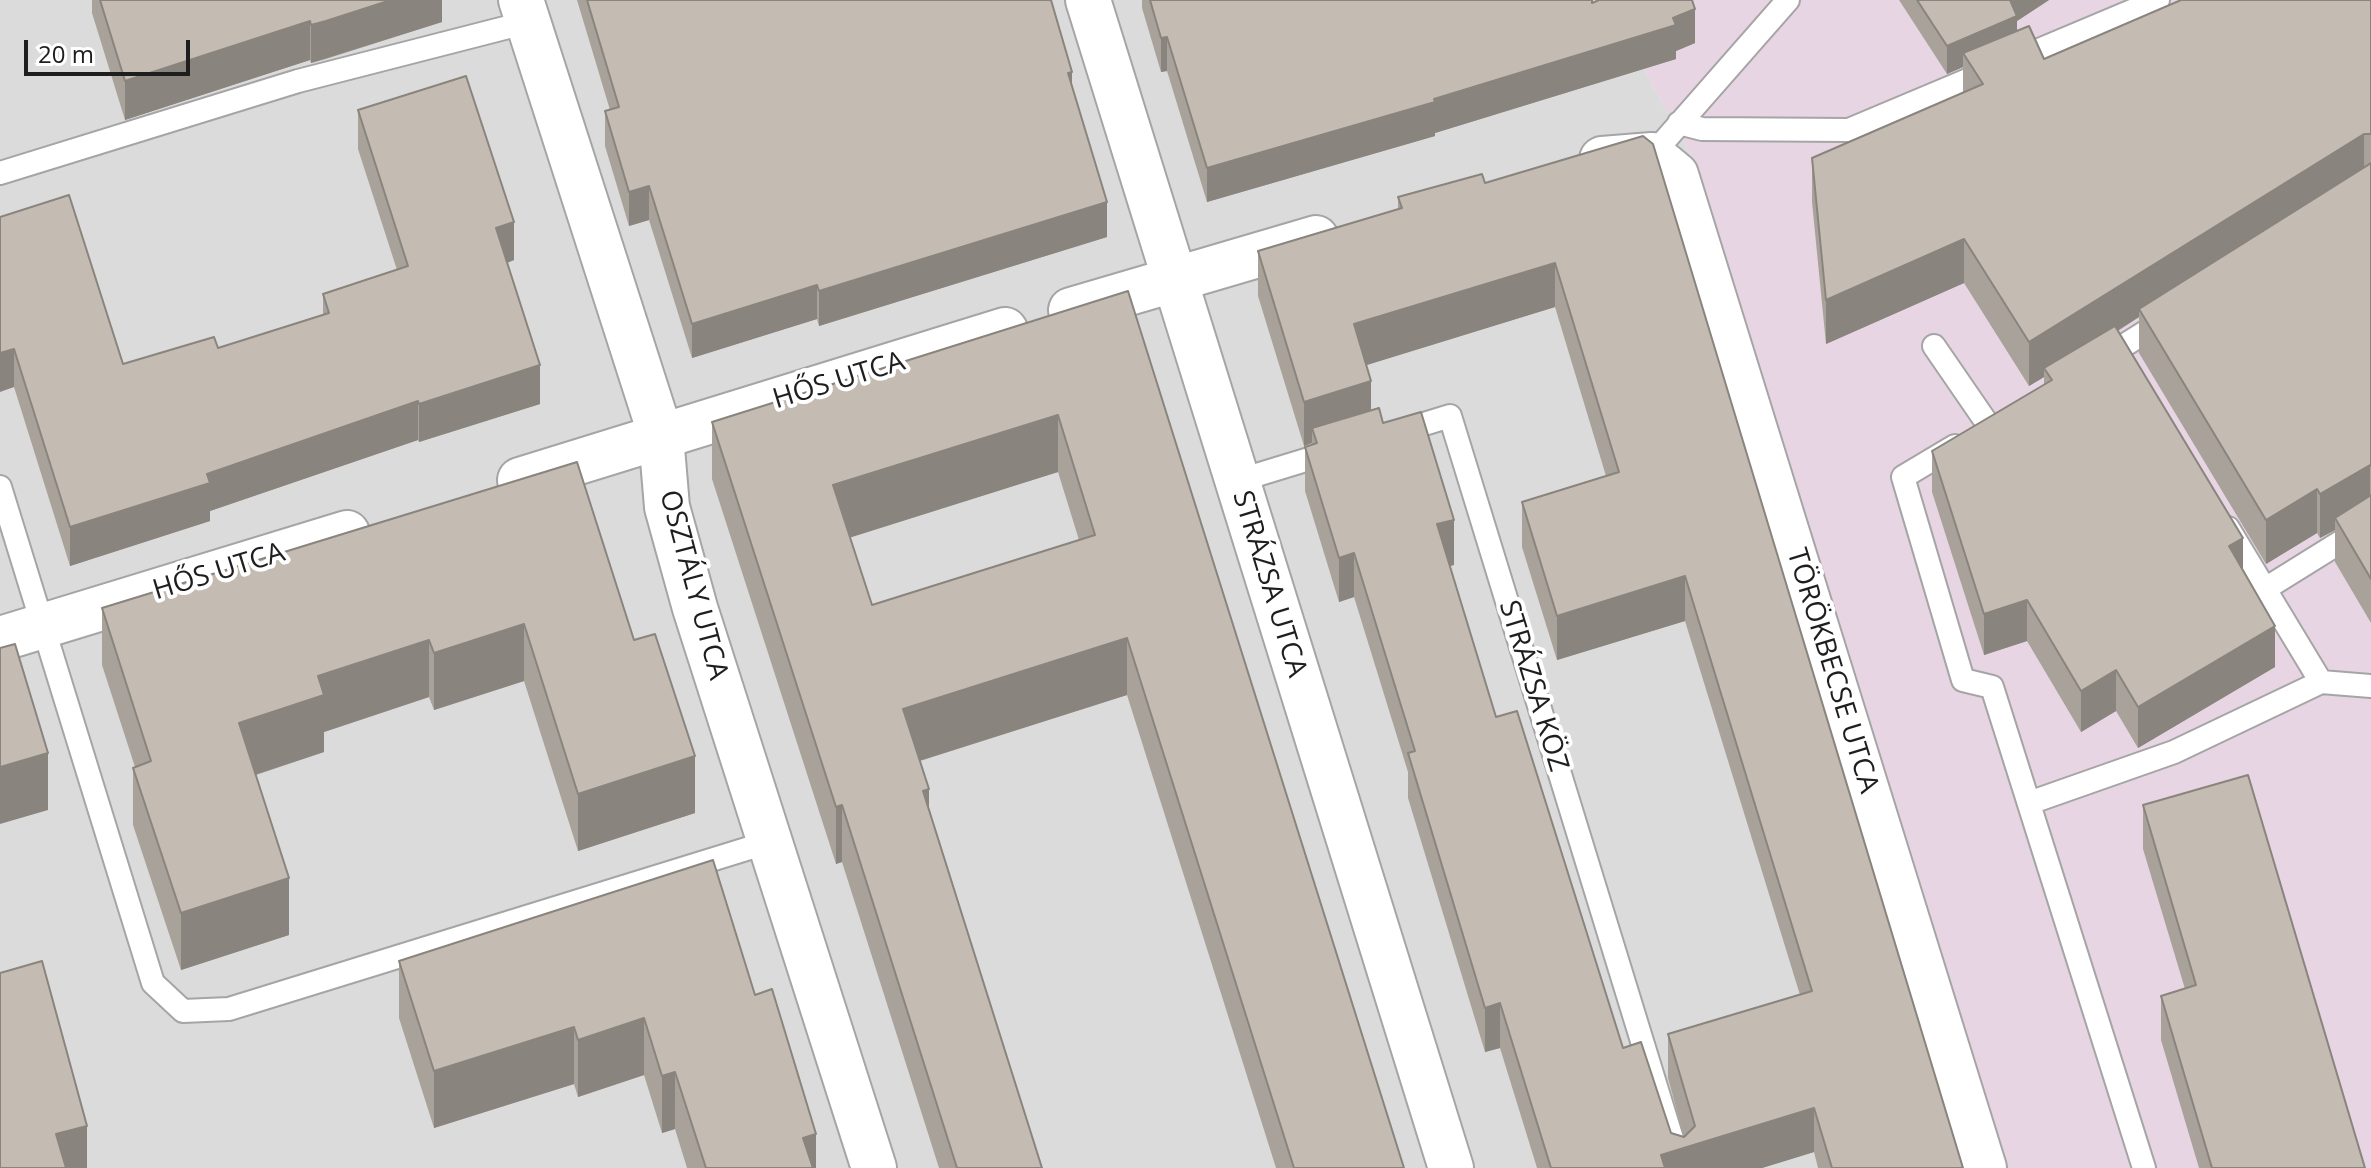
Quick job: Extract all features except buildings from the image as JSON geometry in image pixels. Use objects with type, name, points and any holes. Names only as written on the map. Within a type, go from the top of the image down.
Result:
[{"type":"street","name":"STRÁZSA UTCA","points":[[1088,0],[1451,1168]]},
{"type":"street","name":"OSZTÁLY UTCA","points":[[524,11],[661,436],[667,507],[769,842],[874,1168]]},
{"type":"street","points":[[1567,169],[1613,156],[1669,151]]},
{"type":"street","name":"TÖRÖKBECSE UTCA","points":[[1669,151],[1984,1168]]},
{"type":"street","name":"HŐS UTCA","points":[[480,492],[1175,277],[1356,227]]},
{"type":"street","name":"HŐS UTCA","points":[[0,639],[390,519]]},
{"type":"lane","points":[[1669,151],[1788,0]]},
{"type":"lane","points":[[1669,151],[1702,129],[1849,130],[2158,0]]},
{"type":"lane","points":[[0,173],[524,11]]},
{"type":"lane","points":[[2119,355],[2186,306]]},
{"type":"lane","points":[[1934,346],[1996,422],[1903,477],[1963,680],[1992,687],[2144,1168]]},
{"type":"lane","name":"STRÁZSA KÖZ","points":[[1237,481],[1450,416],[1681,1168]]},
{"type":"lane","points":[[0,487],[153,983],[183,1011],[229,1009],[769,842]]},
{"type":"lane","points":[[2217,508],[2321,682]]},
{"type":"lane","points":[[2265,589],[2371,523]]},
{"type":"lane","points":[[2029,803],[2174,752],[2321,682],[2371,686]]},
{"type":"shaded area","points":[[0,0],[1606,0],[1691,155],[2000,1168],[0,1168]]},
{"type":"shaded area","points":[[1606,0],[2371,0],[2371,1168],[2000,1168],[1691,155]]}]
